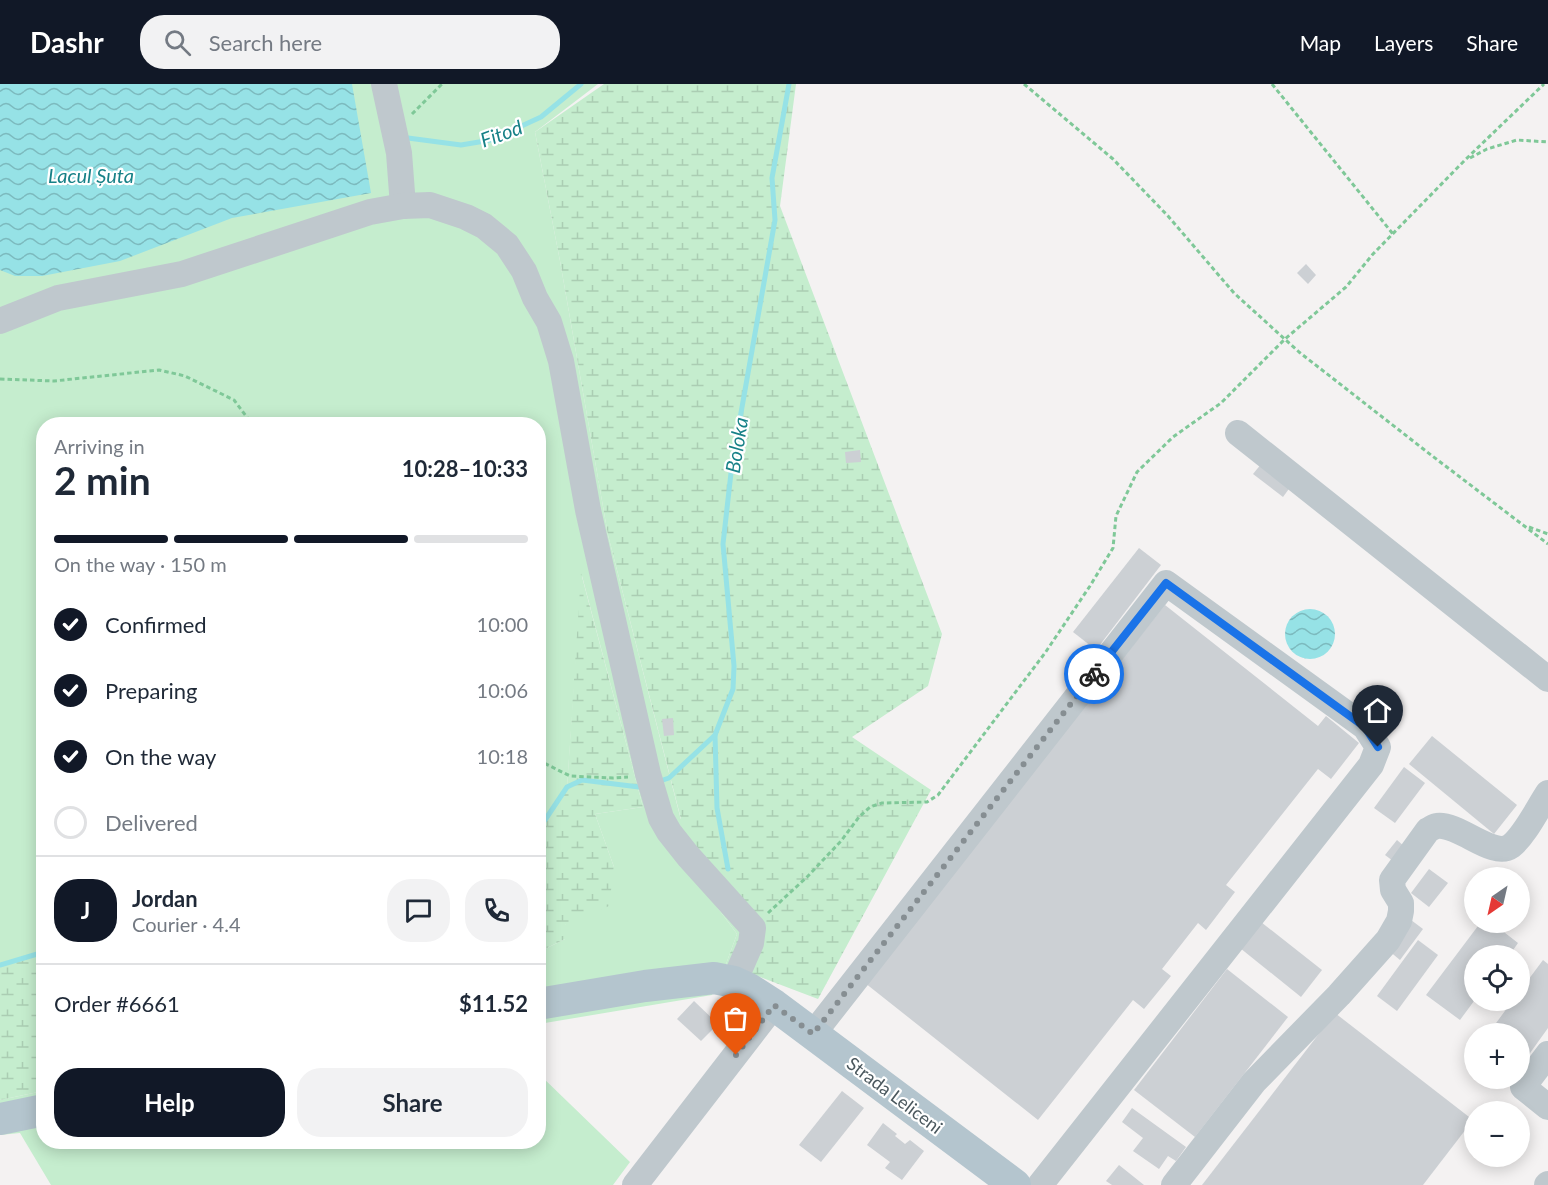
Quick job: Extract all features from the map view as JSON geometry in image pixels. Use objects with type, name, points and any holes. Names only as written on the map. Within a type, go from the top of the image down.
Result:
[{"type":"main road","name":"Strada Leliceni","points":[[546,1003],[645,986],[714,978],[734,982],[749,988],[774,1005],[1015,1185]]},
{"type":"main road","points":[[0,1119],[36,1112]]},
{"type":"street","points":[[384,84],[399,153],[403,206]]},
{"type":"street","points":[[0,321],[58,298],[182,274],[370,212],[403,206],[430,205],[444,208],[484,226],[507,245],[524,271],[535,298],[549,322],[561,361],[588,510],[648,774],[661,818],[669,832],[712,884],[753,928],[751,943],[734,982]]},
{"type":"street","points":[[1238,433],[1548,679]]},
{"type":"street","points":[[813,1034],[1166,583],[1365,727],[1378,747],[1371,765],[1040,1185]]},
{"type":"street","points":[[1174,1185],[1254,1082],[1339,995],[1388,940],[1399,921],[1401,911],[1401,903],[1393,890],[1392,880],[1428,830],[1437,826],[1456,830],[1493,848],[1504,850],[1512,846],[1524,831],[1543,801]]},
{"type":"street","points":[[635,1185],[774,1005]]},
{"type":"street","points":[[1548,1054],[1523,1087],[1548,1107]]},
{"type":"path","points":[[395,134],[427,97],[442,84]]},
{"type":"path","points":[[1024,84],[1113,159],[1168,216],[1234,293],[1299,352],[1548,544]]},
{"type":"path","points":[[1272,84],[1393,234]]},
{"type":"path","points":[[753,928],[808,876],[870,807],[882,803],[927,802],[938,795],[1045,653],[1090,586],[1113,548],[1116,516],[1137,472],[1173,437],[1221,403],[1285,339],[1346,287],[1372,254],[1544,84]]},
{"type":"path","points":[[1465,160],[1487,149],[1517,140],[1548,142]]},
{"type":"path","points":[[0,379],[54,381],[159,369],[185,376],[234,400],[247,417]]},
{"type":"path","points":[[1524,526],[1548,534]]},
{"type":"path","points":[[546,764],[570,776],[613,778],[648,774]]},
{"type":"green space","points":[[0,84],[598,84],[535,132],[608,535],[681,820],[644,808],[737,934],[712,995],[546,1023],[546,948],[565,939],[565,925],[614,867],[595,814],[643,807],[582,576],[567,787],[546,818],[546,417],[36,417],[36,954],[0,965]]},
{"type":"green space","points":[[604,84],[796,84],[780,206],[942,634],[928,686],[852,737],[931,790],[818,999],[726,964],[737,934],[643,807],[681,819],[608,535],[535,132]]},
{"type":"green space","points":[[581,573],[643,807],[595,814],[614,867],[609,906],[565,925],[565,939],[546,948],[546,818],[567,787]]},
{"type":"green space","points":[[36,954],[36,1092],[0,1100],[0,965]]},
{"type":"green space","points":[[546,1081],[630,1162],[613,1185],[51,1185],[20,1133],[0,1135],[0,1100],[36,1092],[36,1149],[546,1149]]},
{"type":"water","name":"Lacul Șuta","points":[[0,84],[352,84],[371,193],[232,218],[120,261],[42,276],[15,276],[0,270]]},
{"type":"water","points":[[1310,609],[1328,616],[1335,634],[1328,652],[1310,659],[1292,652],[1285,634],[1292,616]]},
{"type":"building","points":[[1306,264],[1316,275],[1308,284],[1297,273]]},
{"type":"building","points":[[860,450],[861,462],[846,463],[845,452]]},
{"type":"building","points":[[1262,463],[1291,486],[1283,497],[1253,474]]},
{"type":"building","points":[[1139,548],[1161,565],[1096,650],[1073,632]]},
{"type":"building","points":[[1165,605],[1318,726],[1326,716],[1359,743],[1331,779],[1318,769],[1226,885],[1235,892],[1206,930],[1198,923],[1162,969],[1171,976],[1144,1009],[1133,1000],[1038,1120],[865,983]]},
{"type":"building","points":[[673,718],[674,735],[664,736],[662,719]]},
{"type":"building","points":[[1432,736],[1517,805],[1494,834],[1409,764]]},
{"type":"building","points":[[1404,767],[1425,783],[1395,823],[1374,808]]},
{"type":"building","points":[[1397,840],[1405,847],[1393,861],[1385,855]]},
{"type":"building","points":[[1429,869],[1448,883],[1429,907],[1411,893]]},
{"type":"building","points":[[1411,920],[1423,929],[1400,960],[1388,950]]},
{"type":"building","points":[[1261,922],[1322,970],[1301,997],[1240,948]]},
{"type":"building","points":[[1473,933],[1505,933],[1518,943],[1517,945],[1464,945],[1464,1011],[1467,1011],[1460,1020],[1426,995]]},
{"type":"building","points":[[1418,940],[1438,955],[1397,1011],[1377,996]]},
{"type":"building","points":[[1543,960],[1548,964],[1548,1028],[1530,1053],[1530,1023],[1496,1023],[1505,1011],[1530,1011],[1530,978]]},
{"type":"building","points":[[1227,969],[1288,1017],[1195,1137],[1134,1090]]},
{"type":"building","points":[[694,1001],[718,1024],[701,1041],[677,1019]]},
{"type":"building","points":[[1335,1013],[1464,1113],[1464,1132],[1423,1185],[1202,1185]]},
{"type":"building","points":[[842,1091],[864,1108],[821,1162],[799,1145]]},
{"type":"building","points":[[1132,1108],[1186,1147],[1176,1161],[1168,1156],[1159,1169],[1133,1151],[1143,1138],[1122,1122]]},
{"type":"building","points":[[883,1123],[905,1144],[910,1140],[924,1151],[902,1180],[885,1168],[890,1162],[867,1145]]},
{"type":"building","points":[[1119,1165],[1144,1185],[1112,1185],[1106,1181]]},
{"type":"waterway","name":"Fitod","points":[[408,138],[461,145],[491,140],[541,117],[581,84]]},
{"type":"waterway","name":"Boloka","points":[[660,781],[669,778],[715,735],[733,689],[734,666],[723,544],[732,464],[775,220],[772,178],[789,84]]},
{"type":"waterway","points":[[715,735],[717,808],[728,869]]},
{"type":"waterway","name":"Boloka","points":[[546,818],[567,787],[582,780],[639,787]]},
{"type":"waterway","name":"Boloka","points":[[0,965],[36,954]]},
{"type":"way so far","points":[[736,1055],[774,1005],[813,1034],[1094,674]]},
{"type":"route","points":[[1094,674],[1166,583],[1365,727],[1378,747]]}]
